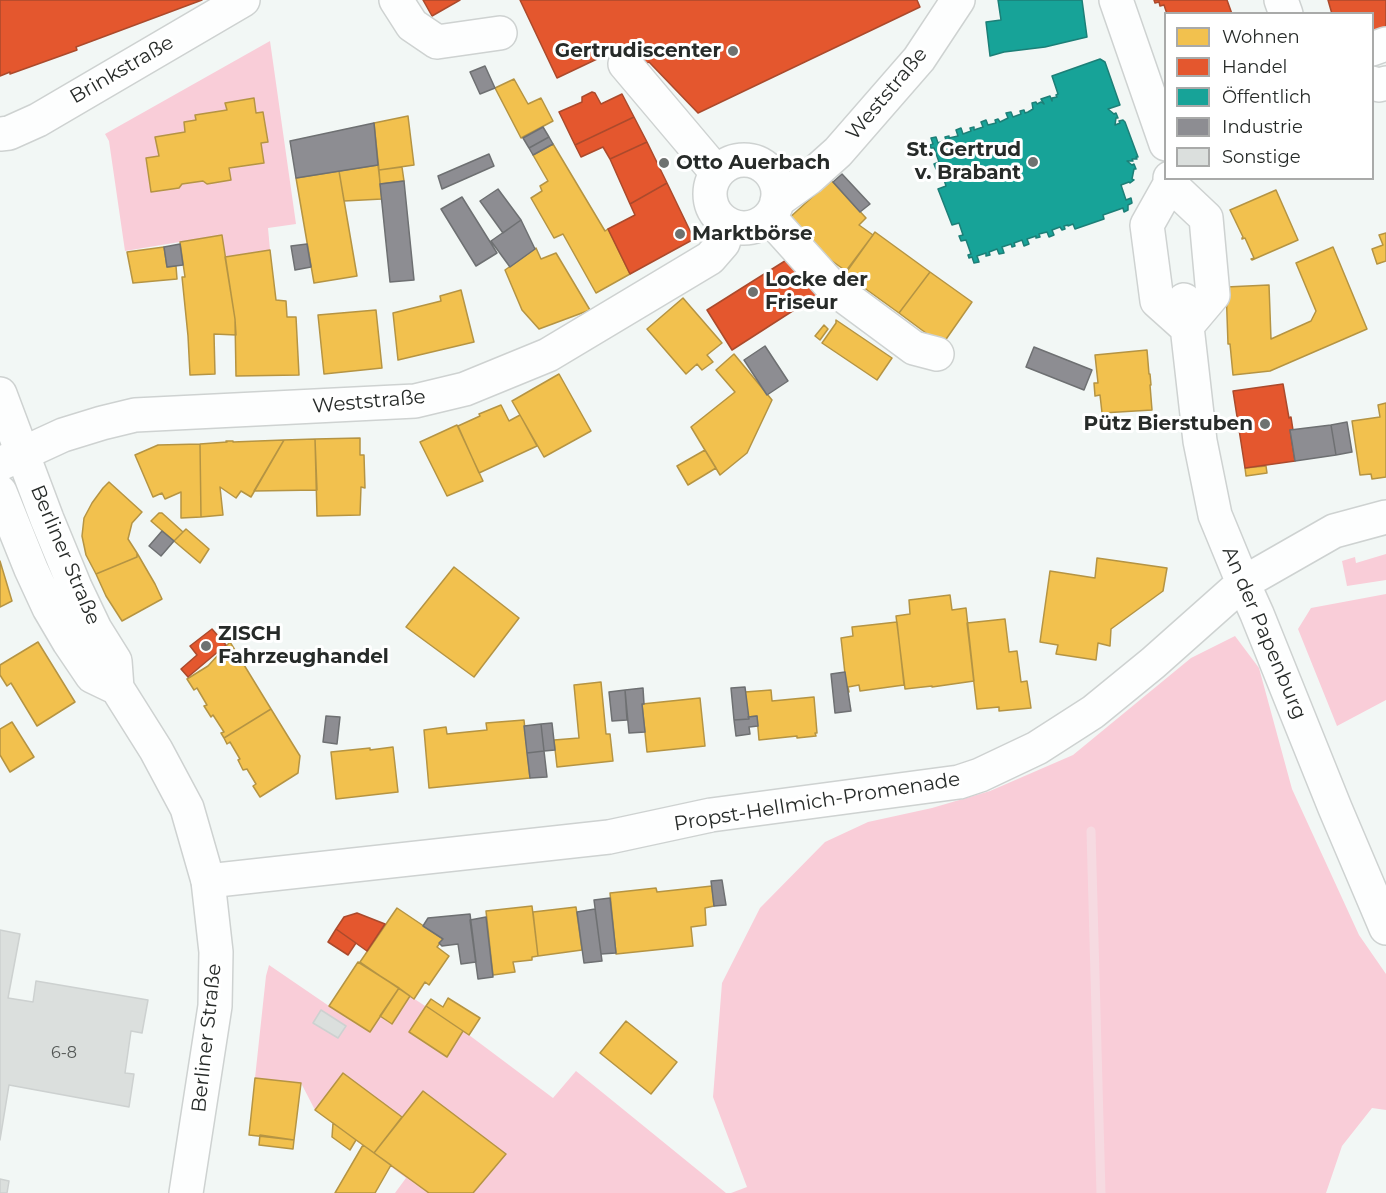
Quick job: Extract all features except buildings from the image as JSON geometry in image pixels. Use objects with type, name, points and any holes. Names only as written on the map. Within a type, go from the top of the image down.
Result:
[{"type":"street","name":"Brinkstraße","points":[[0,134],[9,133],[38,120],[243,0]]},
{"type":"street","points":[[396,0],[412,25],[437,42],[500,33]]},
{"type":"street","name":"Weststraße","points":[[11,459],[63,435],[135,415],[415,401],[465,389],[548,355],[710,258],[723,243],[729,225],[750,228],[760,224],[773,209],[838,152],[918,59],[958,0]]},
{"type":"street","points":[[1116,0],[1164,134]]},
{"type":"street","points":[[626,64],[717,173]]},
{"type":"street","points":[[729,225],[717,216],[711,207],[710,187],[717,173],[725,165],[747,160],[758,163],[768,170],[778,190],[773,209],[833,288],[914,348],[936,354]]},
{"type":"street","points":[[1170,181],[1206,218],[1213,295],[1185,313],[1157,301],[1147,225],[1170,181]]},
{"type":"street","name":"An der Papenburg","points":[[1185,313],[1200,441],[1215,515],[1386,928]]},
{"type":"street","name":"Berliner Straße","points":[[0,394],[11,459],[47,519],[75,588],[115,661],[117,688],[156,750],[187,808],[208,881],[216,952],[215,1006],[186,1193]]},
{"type":"street","name":"Berliner Straße","points":[[0,492],[31,569],[49,608],[69,642],[92,676],[117,688]]},
{"type":"street","name":"Propst-Hellmich-Promenade","points":[[208,881],[609,837],[711,815],[959,782],[980,775],[1037,748],[1093,712],[1243,584],[1334,531],[1386,517]]},
{"type":"shaded area","points":[[270,41],[296,224],[268,228],[270,250],[225,257],[222,235],[125,251],[109,141],[105,134]]},
{"type":"shaded area","points":[[1386,554],[1386,580],[1347,586],[1342,561],[1355,557],[1356,563]]},
{"type":"shaded area","points":[[1386,594],[1386,700],[1337,726],[1298,629],[1311,608]]},
{"type":"shaded area","points":[[1235,636],[1259,668],[1292,789],[1359,935],[1386,974],[1386,1110],[1372,1108],[1342,1146],[1326,1193],[731,1193],[747,1187],[713,1097],[722,983],[760,908],[825,842],[868,822],[932,808],[990,791],[1073,755],[1191,658]]},
{"type":"shaded area","points":[[269,965],[329,1006],[380,1016],[391,1024],[410,996],[469,1035],[553,1098],[576,1071],[726,1193],[395,1193],[406,1178],[315,1110],[301,1083],[255,1078]]},
{"type":"waterway","points":[[1091,831],[1101,1193]]},
{"type":"place","name":"Gertrudiscenter","points":[[733,51]]},
{"type":"place","name":"St. Gertrud v. Brabant","points":[[1033,162]]},
{"type":"place","name":"Otto Auerbach","points":[[664,163]]},
{"type":"place","name":"Marktbörse","points":[[680,234]]},
{"type":"place","name":"Locke der Friseur","points":[[753,292]]},
{"type":"place","name":"Pütz Bierstuben","points":[[1265,424]]},
{"type":"place","name":"ZISCH Fahrzeughandel","points":[[206,646]]}]
